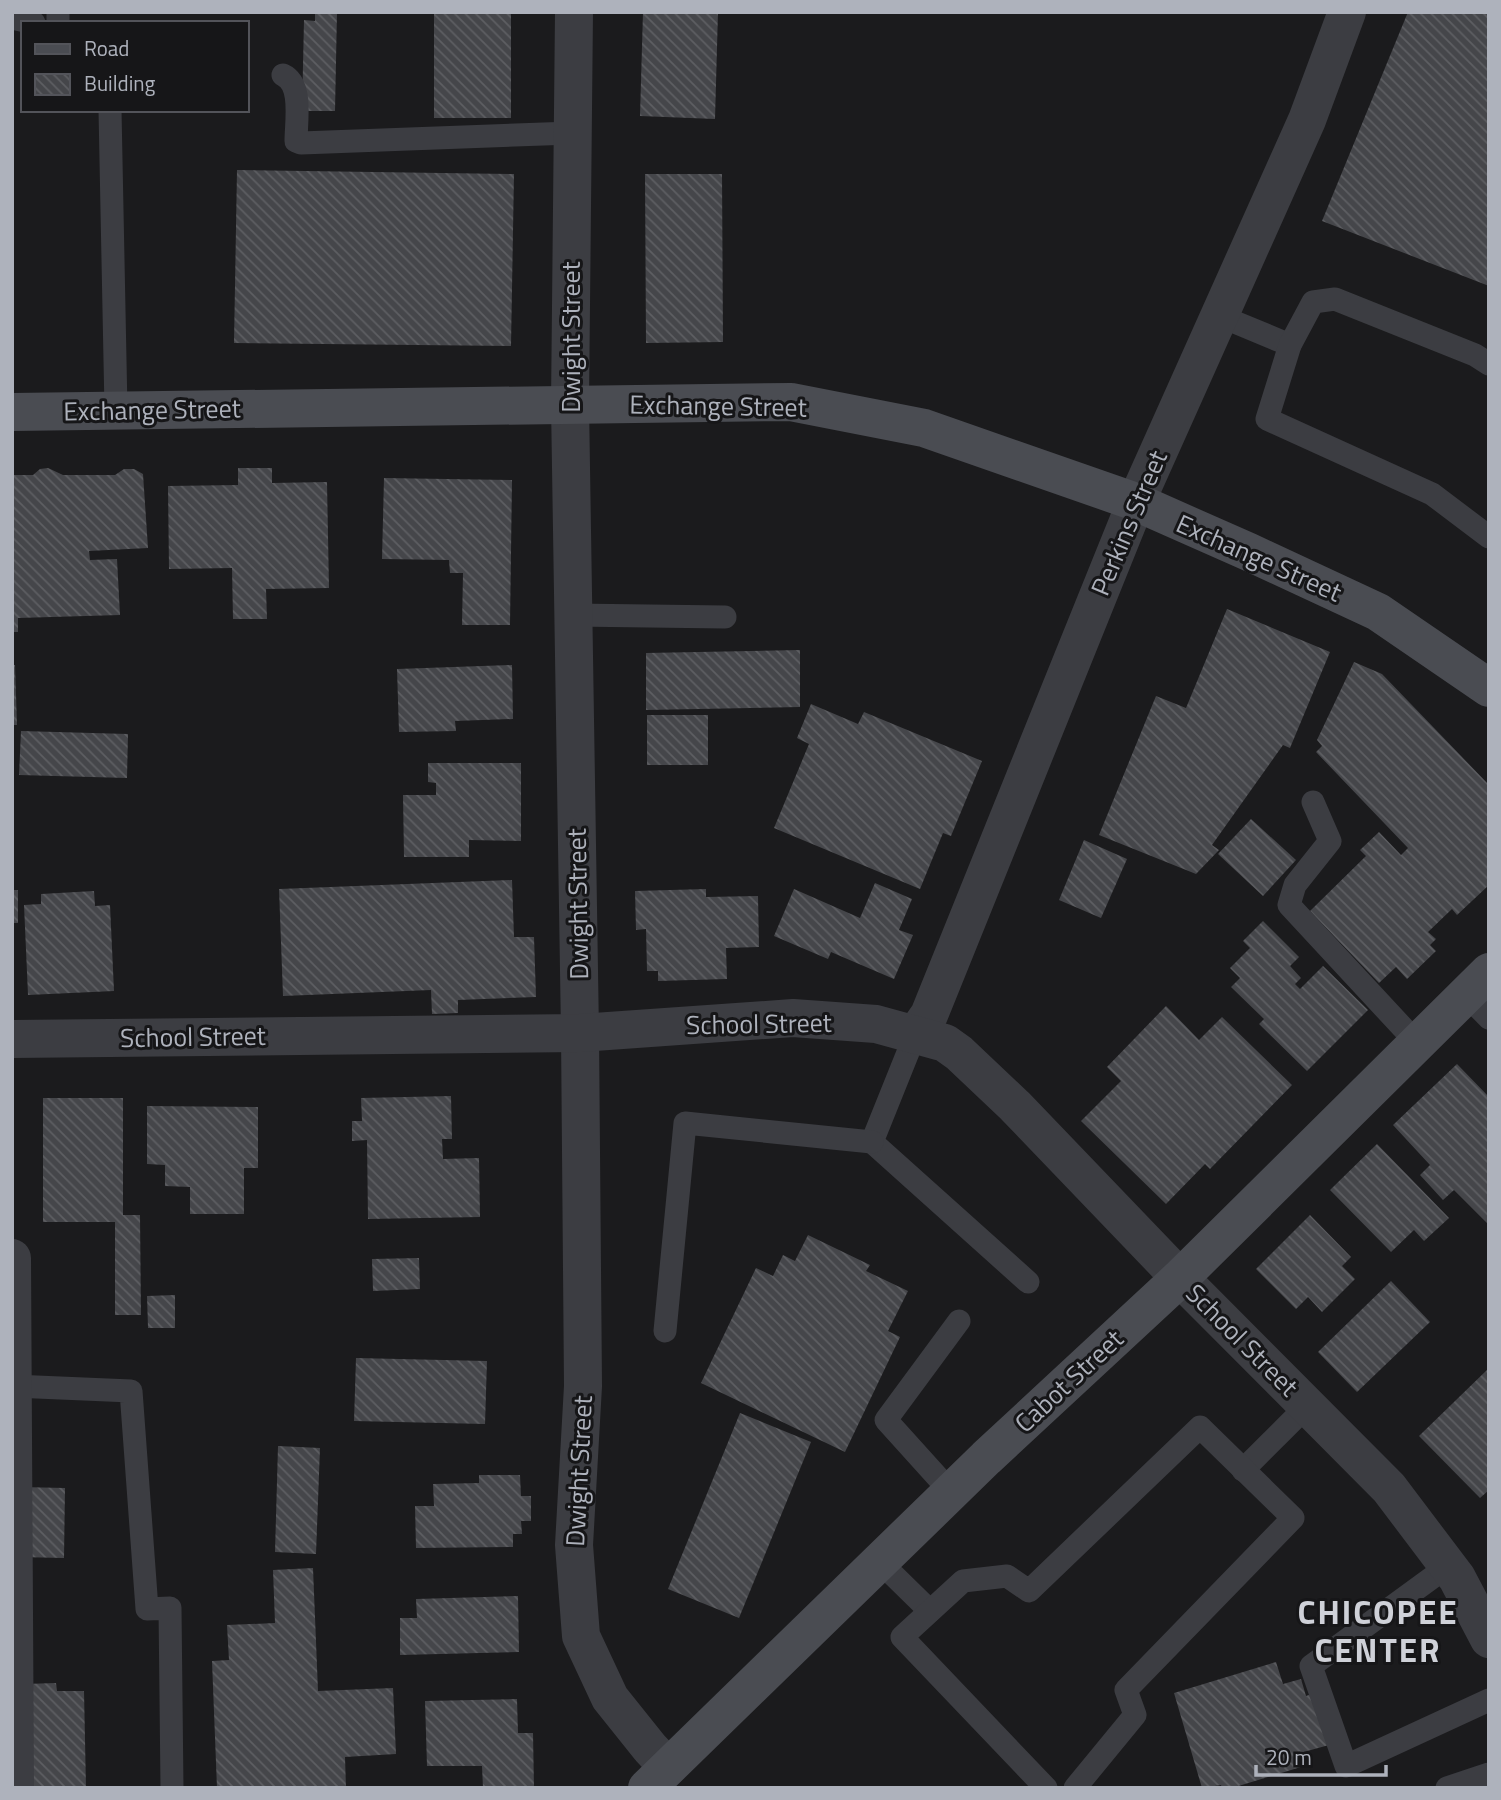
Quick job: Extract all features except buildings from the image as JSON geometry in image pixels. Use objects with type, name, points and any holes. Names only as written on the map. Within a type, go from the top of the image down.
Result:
[{"type":"street","name":"Dwight Street","points":[[574,12],[570,404],[583,1386],[573,1545],[581,1636],[610,1698],[650,1748],[658,1777]]},
{"type":"street","name":"Perkins Street","points":[[915,1035],[929,1015],[1136,502],[1307,120],[1347,12]]},
{"type":"street","name":"Exchange Street","points":[[12,412],[791,402],[924,428],[1136,502],[1378,612],[1489,688]]},
{"type":"street","name":"Cabot Street","points":[[658,1777],[951,1492],[1180,1278],[1417,1043],[1481,995]]},
{"type":"street","name":"School Street","points":[[12,1039],[580,1033],[793,1018],[876,1024],[945,1043],[1016,1106],[1180,1278],[1389,1488],[1467,1575],[1489,1639]]},
{"type":"street","points":[[12,1258],[15,1788]]},
{"type":"lane","points":[[283,75],[290,78],[295,88],[296,141],[301,143],[572,133]]},
{"type":"lane","points":[[110,112],[116,410]]},
{"type":"lane","points":[[1489,364],[1475,355],[1335,299],[1313,302],[1290,345],[1267,419],[1432,494],[1489,537]]},
{"type":"lane","points":[[1220,316],[1290,345]]},
{"type":"lane","points":[[573,615],[725,617]]},
{"type":"lane","points":[[1312,802],[1330,841],[1295,886],[1289,905],[1417,1043]]},
{"type":"lane","points":[[872,1142],[915,1035]]},
{"type":"lane","points":[[665,1331],[685,1123],[872,1142],[1028,1282]]},
{"type":"lane","points":[[951,1492],[886,1420],[959,1321]]},
{"type":"lane","points":[[13,1386],[131,1391],[147,1609],[170,1608],[172,1788]]},
{"type":"lane","points":[[1243,1470],[1307,1406]]},
{"type":"lane","points":[[1046,1788],[902,1637],[963,1581],[1006,1576],[1029,1591],[1200,1427],[1293,1518],[1126,1690],[1135,1715],[1075,1788]]},
{"type":"lane","points":[[879,1561],[930,1611]]},
{"type":"lane","points":[[1467,1575],[1311,1666],[1346,1766],[1489,1700]]},
{"type":"lane","points":[[1447,1788],[1489,1774]]},
{"type":"district","name":"CHICOPEE CENTER","points":[[1378,1631]]}]
